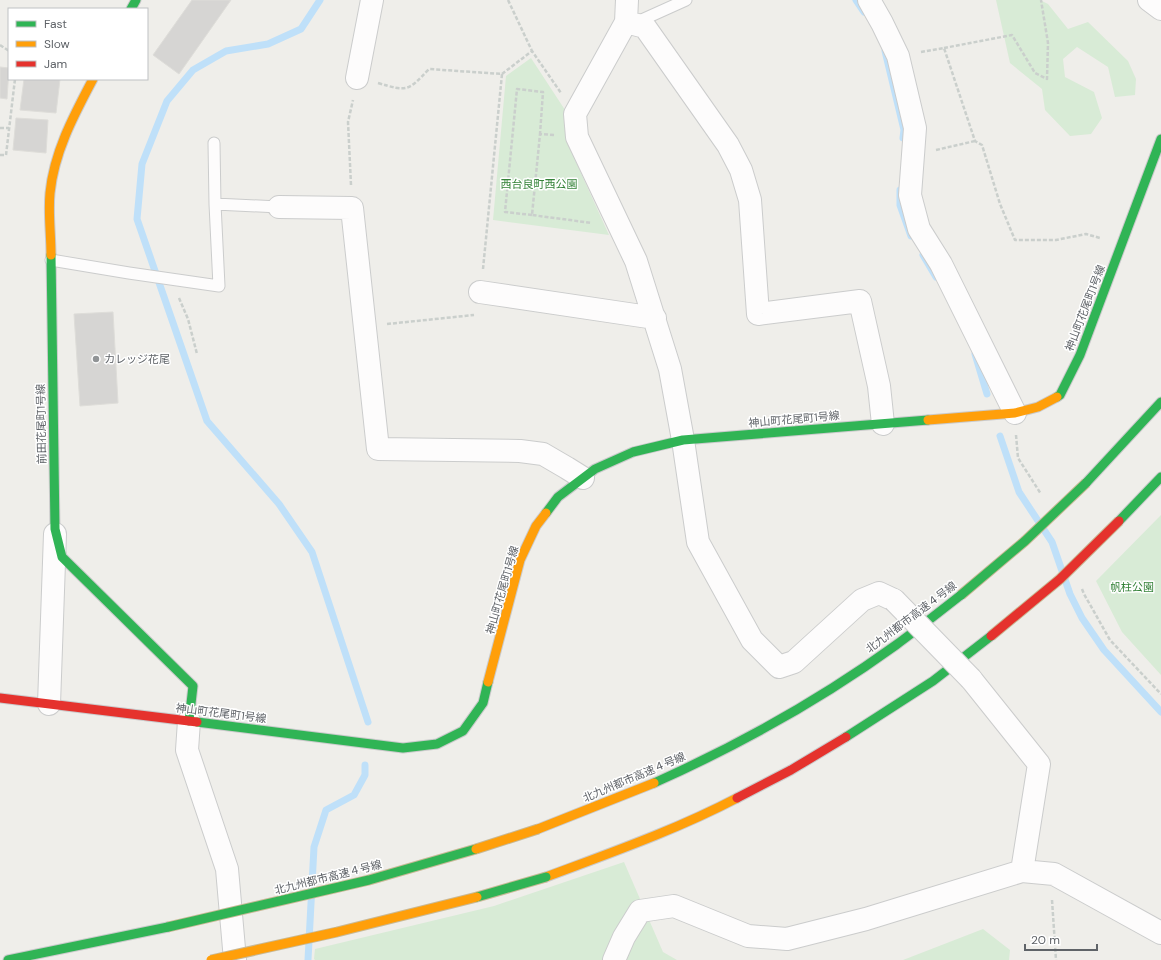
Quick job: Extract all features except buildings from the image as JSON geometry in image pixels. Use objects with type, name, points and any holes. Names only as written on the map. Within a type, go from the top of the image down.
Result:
[{"type":"main road","name":"前田花尾町1号線","points":[[92,80],[69,125],[57,158],[50,194],[55,529],[62,557],[193,686],[189,722]]},
{"type":"main road","name":"神山町花尾町1号線","points":[[0,698],[404,748],[437,744],[463,731],[483,703],[520,560],[536,526],[558,497],[595,469],[633,452],[683,440],[1015,413],[1038,408],[1060,395],[1080,356],[1161,139]]},
{"type":"main road","name":"北九州都市高速４号線","points":[[8,960],[168,927],[369,880],[458,855],[538,829],[619,798],[677,772],[764,729],[832,688],[897,644],[961,595],[1026,541],[1086,483],[1161,402]]},
{"type":"main road","points":[[211,960],[286,945],[385,922],[546,877],[628,846],[714,810],[791,770],[933,681],[991,636],[1060,579],[1161,477]]},
{"type":"street","points":[[357,78],[372,0]]},
{"type":"street","points":[[627,0],[630,23],[575,114],[577,137],[636,261],[670,369],[683,440],[698,542],[752,640],[779,667],[794,662],[862,600],[879,593],[894,600],[972,679],[1039,764],[1022,871]]},
{"type":"street","points":[[869,0],[898,56],[916,128],[910,195],[919,229],[941,264],[1015,413]]},
{"type":"street","points":[[1149,0],[1161,9]]},
{"type":"street","points":[[630,23],[645,27],[728,145],[741,170],[750,200],[758,314],[860,301],[879,386],[883,424]]},
{"type":"street","points":[[279,207],[352,208],[378,449],[520,451],[543,454],[583,478]]},
{"type":"street","points":[[480,292],[654,318]]},
{"type":"street","points":[[49,704],[55,529]]},
{"type":"street","points":[[189,722],[187,750],[227,869],[235,960]]},
{"type":"street","points":[[614,960],[624,937],[640,911],[674,906],[748,936],[787,939],[866,919],[1022,871],[1054,874],[1161,933]]},
{"type":"lane","points":[[630,23],[686,0]]},
{"type":"lane","points":[[51,260],[146,276],[219,286],[214,143]]},
{"type":"lane","points":[[215,204],[279,207]]},
{"type":"path","points":[[508,0],[532,51],[575,114]]},
{"type":"path","points":[[898,56],[1012,36],[1035,73],[1047,79],[1048,43],[1041,0]]},
{"type":"path","points":[[944,48],[975,141],[982,146],[1000,204],[1014,240],[1056,240],[1086,234],[1122,245]]},
{"type":"path","points":[[352,208],[348,122],[357,78],[398,89],[412,87],[429,69],[502,74],[532,51]]},
{"type":"path","points":[[365,327],[477,314],[502,74]]},
{"type":"path","points":[[0,155],[6,155],[15,80]]},
{"type":"path","points":[[532,215],[543,92],[517,90],[505,212],[593,223],[590,217]]},
{"type":"path","points":[[0,128],[9,128]]},
{"type":"path","points":[[540,134],[577,137]]},
{"type":"path","points":[[914,155],[975,141]]},
{"type":"path","points":[[170,279],[188,318],[197,354]]},
{"type":"path","points":[[1046,897],[1052,898],[1056,960]]},
{"type":"green space","points":[[996,0],[1040,0],[1048,4],[1068,29],[1088,22],[1128,61],[1136,79],[1135,95],[1115,97],[1108,67],[1077,47],[1063,59],[1065,77],[1094,92],[1102,118],[1091,134],[1070,136],[1045,110],[1042,89],[1010,63]]},
{"type":"green space","name":"西台良町西公園","points":[[531,58],[567,113],[566,140],[609,235],[493,220],[506,76]]},
{"type":"green space","name":"帆柱公園","points":[[1161,515],[1161,675],[1122,632],[1096,581]]},
{"type":"green space","points":[[624,862],[663,952],[677,960],[314,959],[315,949],[494,906]]},
{"type":"green space","points":[[983,929],[1010,950],[1009,960],[903,960]]},
{"type":"waterway","points":[[320,0],[301,29],[268,44],[226,51],[193,70],[167,101],[142,164],[137,219],[207,421],[279,504],[312,552],[368,722]]},
{"type":"waterway","points":[[856,0],[864,12]]},
{"type":"waterway","points":[[885,51],[904,130],[903,138]]},
{"type":"waterway","points":[[900,190],[900,205],[911,236]]},
{"type":"waterway","points":[[923,255],[936,277]]},
{"type":"waterway","points":[[975,354],[987,394]]},
{"type":"waterway","points":[[1000,436],[1019,492],[1052,542],[1070,594],[1082,618],[1104,650],[1161,712]]},
{"type":"waterway","points":[[308,960],[314,847],[326,810],[354,795],[365,775],[365,765]]},
{"type":"traffic: fast","points":[[132,8],[136,0]]},
{"type":"traffic: fast","points":[[1057,397],[1060,395],[1080,355],[1161,139]]},
{"type":"traffic: fast","points":[[51,255],[55,529],[62,557],[193,686],[189,721]]},
{"type":"traffic: fast","points":[[1086,483],[1161,402]]},
{"type":"traffic: fast","points":[[546,513],[558,497],[595,469],[633,452],[683,440],[928,420]]},
{"type":"traffic: fast","points":[[1119,521],[1161,477]]},
{"type":"traffic: fast","points":[[961,595],[1025,541],[1086,483]]},
{"type":"traffic: fast","points":[[654,783],[748,737],[808,703],[896,645],[961,595]]},
{"type":"traffic: fast","points":[[846,737],[933,681],[991,636]]},
{"type":"traffic: fast","points":[[197,722],[403,748],[437,744],[463,731],[483,703],[488,682]]},
{"type":"traffic: fast","points":[[168,927],[369,880],[476,849]]},
{"type":"traffic: fast","points":[[477,897],[546,877]]},
{"type":"traffic: fast","points":[[8,960],[168,927]]},
{"type":"traffic: slow","points":[[51,255],[49,201],[52,178],[60,148],[72,120],[92,80]]},
{"type":"traffic: slow","points":[[928,420],[1015,413],[1038,407],[1057,397]]},
{"type":"traffic: slow","points":[[488,682],[520,560],[536,526],[546,513]]},
{"type":"traffic: slow","points":[[538,829],[654,783]]},
{"type":"traffic: slow","points":[[546,877],[667,831],[737,798]]},
{"type":"traffic: slow","points":[[476,849],[538,829]]},
{"type":"traffic: slow","points":[[211,960],[337,932],[477,897]]},
{"type":"traffic: jam","points":[[991,636],[1060,579],[1119,521]]},
{"type":"traffic: jam","points":[[0,698],[197,722]]},
{"type":"traffic: jam","points":[[737,798],[791,770],[846,737]]},
{"type":"place","name":"カレッジ花尾","points":[[96,359]]}]
